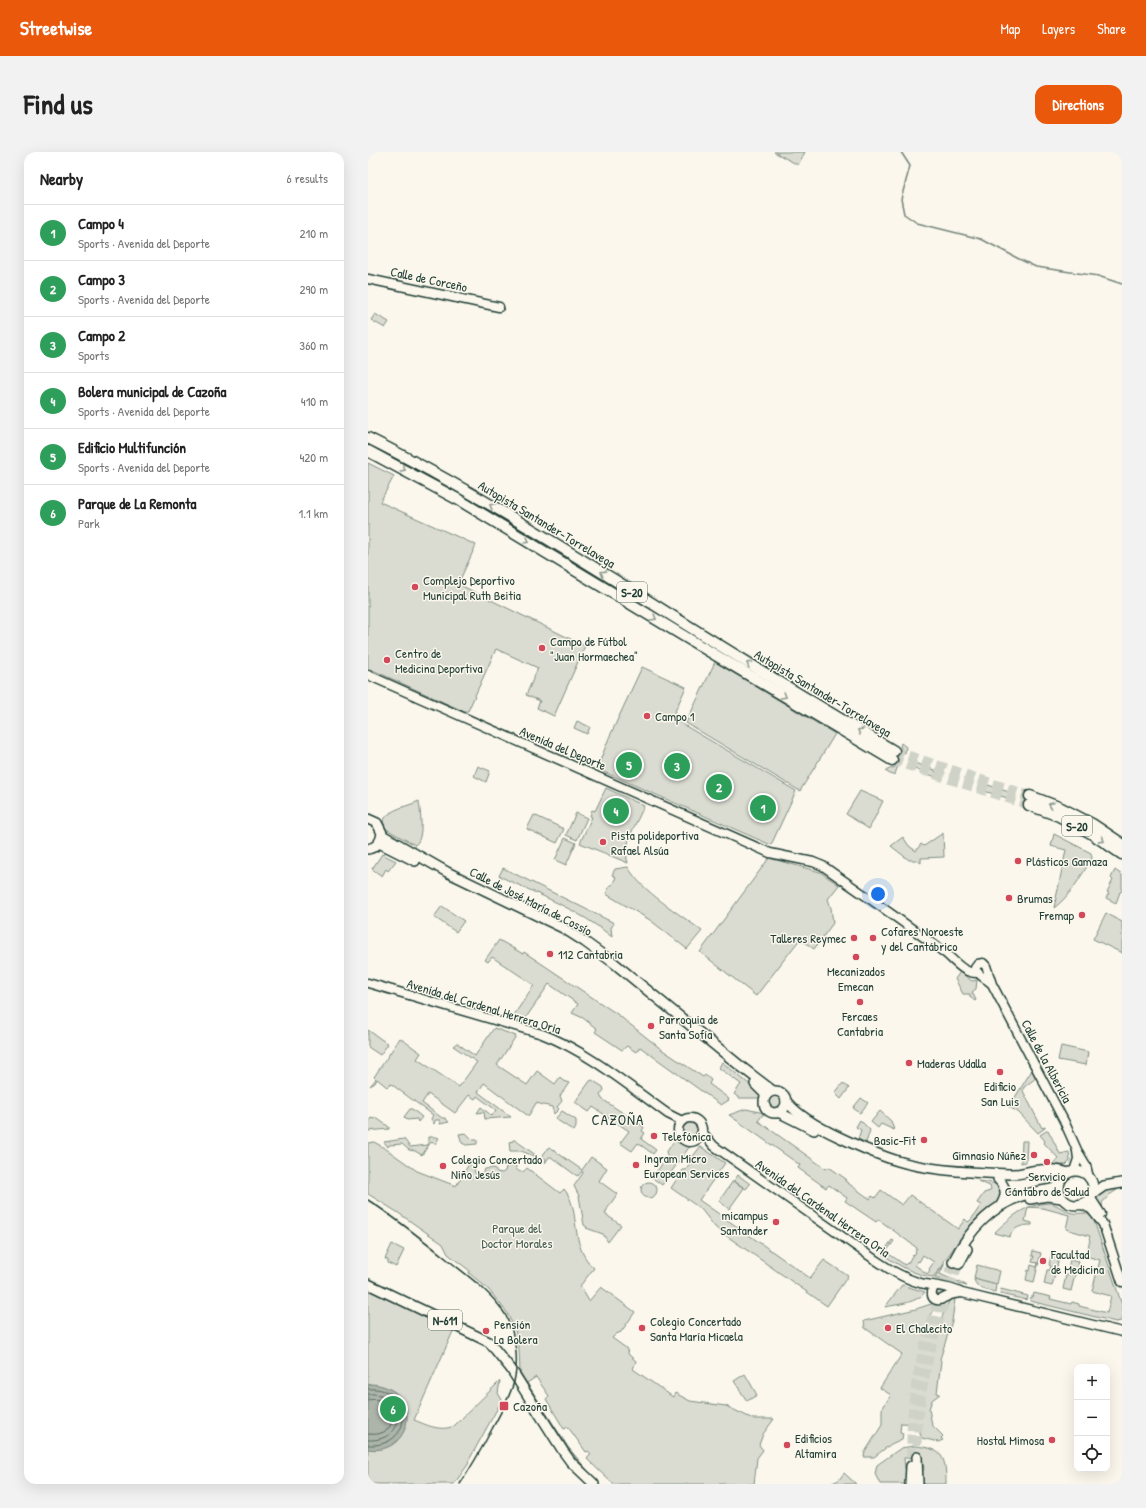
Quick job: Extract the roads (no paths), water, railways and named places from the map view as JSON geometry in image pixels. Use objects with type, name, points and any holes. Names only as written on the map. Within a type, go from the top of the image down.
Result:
[{"type":"highway","name":"Autopista Santander-Torrelavega","points":[[368,438],[416,462],[498,510],[799,695],[893,756],[709,651],[466,504],[368,451]]},
{"type":"highway","name":"S-20","points":[[1122,844],[1092,824],[1061,808],[1030,801],[1091,833],[1122,854]]},
{"type":"main road","name":"Calle de Corceño","points":[[368,279],[484,303],[496,304]]},
{"type":"main road","name":"Avenida del Deporte","points":[[368,675],[770,853],[813,862],[823,866],[914,930],[956,962],[980,971]]},
{"type":"main road","points":[[368,819],[378,824],[381,829],[380,839],[375,847],[368,849]]},
{"type":"main road","name":"Calle de José María de Cossío","points":[[380,839],[455,883],[560,932],[582,946],[630,981],[761,1089],[770,1093]]},
{"type":"main road","name":"Calle de la Albericia","points":[[980,971],[992,984],[1064,1121],[1086,1166],[1090,1179]]},
{"type":"main road","name":"Avenida del Cardenal Herrera Oria","points":[[368,983],[558,1040],[575,1049],[680,1124]]},
{"type":"main road","points":[[786,1101],[784,1108],[773,1113],[766,1108],[764,1102],[770,1093],[782,1093],[786,1101],[804,1117],[821,1128],[852,1144],[899,1162],[926,1167],[999,1174],[1017,1174],[1040,1170],[1082,1172],[1090,1179],[1093,1188],[1091,1196],[1102,1216],[1103,1224],[1122,1282]]},
{"type":"main road","points":[[778,1112],[840,1144],[892,1165],[935,1174],[1013,1180],[1048,1175],[1055,1177],[1059,1185]]},
{"type":"main road","points":[[690,1118],[696,1119],[701,1124],[703,1133],[714,1146],[705,1142],[690,1142],[682,1139],[678,1131],[680,1124],[690,1118]]},
{"type":"main road","points":[[697,1141],[703,1133]]},
{"type":"main road","name":"Avenida del Cardenal Herrera Oria","points":[[714,1146],[888,1268],[906,1278],[937,1287],[956,1290],[1122,1332]]},
{"type":"main road","points":[[1077,1150],[1078,1158],[1071,1172],[1061,1179],[1059,1193],[1062,1198],[1070,1204],[1080,1204],[1091,1210],[1097,1215],[1103,1224]]},
{"type":"main road","points":[[1090,1179],[1107,1181],[1122,1178]]},
{"type":"main road","points":[[998,1179],[1004,1185],[1006,1190],[1005,1198],[1001,1205]]},
{"type":"main road","points":[[1080,1204],[1104,1186],[1122,1183]]},
{"type":"main road","points":[[1059,1185],[1029,1193],[1001,1205],[979,1223],[967,1237],[956,1263],[976,1234],[996,1214],[1028,1199],[1046,1196],[1062,1198]]},
{"type":"main road","name":"N-611","points":[[368,1284],[489,1342],[511,1369],[571,1462],[594,1484]]},
{"type":"main road","points":[[937,1287],[946,1292],[944,1298]]},
{"type":"main road","name":"Avenida del Cardenal Herrera Oria","points":[[937,1287],[931,1293],[934,1298],[940,1300],[944,1298]]},
{"type":"main road","points":[[944,1298],[962,1292]]},
{"type":"main road","name":"Avenida del Cardenal Herrera Oria","points":[[1113,1330],[1122,1328]]},
{"type":"main road","points":[[911,1484],[913,1460],[919,1484]]},
{"type":"water","points":[[372,1384],[389,1389],[400,1397],[406,1409],[407,1421],[403,1433],[395,1443],[383,1449],[368,1449],[368,1385]]},
{"type":"waterway","points":[[901,152],[910,166],[901,199],[904,214],[917,223],[981,239],[1036,267],[1098,276],[1122,284]]},
{"type":"tunnel","points":[[894,751],[1030,796]]},
{"type":"tunnel","points":[[892,760],[1029,805]]},
{"type":"tunnel","points":[[911,1457],[912,1411],[915,1387],[933,1314],[953,1262]]},
{"type":"tunnel","points":[[917,1445],[921,1399],[930,1353],[943,1308],[959,1264]]},
{"type":"railway","points":[[368,1200],[409,1229],[479,1285],[505,1314],[512,1330],[516,1348],[516,1374],[512,1388],[473,1464],[460,1484]]},
{"type":"place","name":"Complejo Deportivo Municipal Ruth Beitia","points":[[415,587]]},
{"type":"place","name":"Campo de Fútbol \"Juan Hormaechea\"","points":[[542,648]]},
{"type":"place","name":"Centro de Medicina Deportiva","points":[[387,660]]},
{"type":"place","name":"Campo 1","points":[[647,716]]},
{"type":"place","name":"Edificio Multifunción","points":[[629,765]]},
{"type":"place","name":"Campo 2","points":[[677,766]]},
{"type":"place","name":"Campo 3","points":[[719,787]]},
{"type":"place","name":"Campo 4","points":[[763,808]]},
{"type":"place","name":"Bolera municipal de Cazoña","points":[[616,811]]},
{"type":"place","name":"Pista polideportiva Rafael Alsúa","points":[[603,842]]},
{"type":"place","name":"Plásticos Gamaza","points":[[1018,861]]},
{"type":"place","name":"Brumas","points":[[1009,898]]},
{"type":"place","name":"Fremap","points":[[1082,915]]},
{"type":"place","name":"Talleres Reymec","points":[[854,938]]},
{"type":"place","name":"Cofares Noroeste y del Cantábrico","points":[[873,938]]},
{"type":"place","name":"112 Cantabria","points":[[550,954]]},
{"type":"place","name":"Mecanizados Emecan","points":[[856,957]]},
{"type":"place","name":"Fercaes Cantabria","points":[[860,1002]]},
{"type":"place","name":"Parroquia de Santa Sofía","points":[[651,1026]]},
{"type":"place","name":"Maderas Udalla","points":[[909,1063]]},
{"type":"place","name":"Edificio San Luis","points":[[1000,1072]]},
{"type":"place","name":"Telefónica","points":[[654,1136]]},
{"type":"place","name":"Basic-Fit","points":[[924,1140]]},
{"type":"place","name":"Gimnasio Núñez","points":[[1034,1155]]},
{"type":"place","name":"Servicio Cántabro de Salud","points":[[1047,1162]]},
{"type":"place","name":"Ingram Micro European Services","points":[[636,1165]]},
{"type":"place","name":"Colegio Concertado Niño Jesús","points":[[443,1166]]},
{"type":"place","name":"micampus Santander","points":[[776,1222]]},
{"type":"place","name":"Facultad de Medicina","points":[[1043,1261]]},
{"type":"place","name":"Colegio Concertado Santa María Micaela","points":[[642,1328]]},
{"type":"place","name":"El Chalecito","points":[[888,1328]]},
{"type":"place","name":"Pensión La Bolera","points":[[486,1331]]},
{"type":"place","name":"Cazoña","points":[[504,1406]]},
{"type":"place","name":"Parque de La Remonta","points":[[393,1409]]},
{"type":"place","name":"Hostal Mimosa","points":[[1052,1440]]},
{"type":"place","name":"Edificios Altamira","points":[[787,1445]]},
{"type":"district","name":"CAZOÑA","points":[[618,1119]]},
{"type":"park label","name":"Parque del Doctor Morales","points":[[517,1236]]}]
